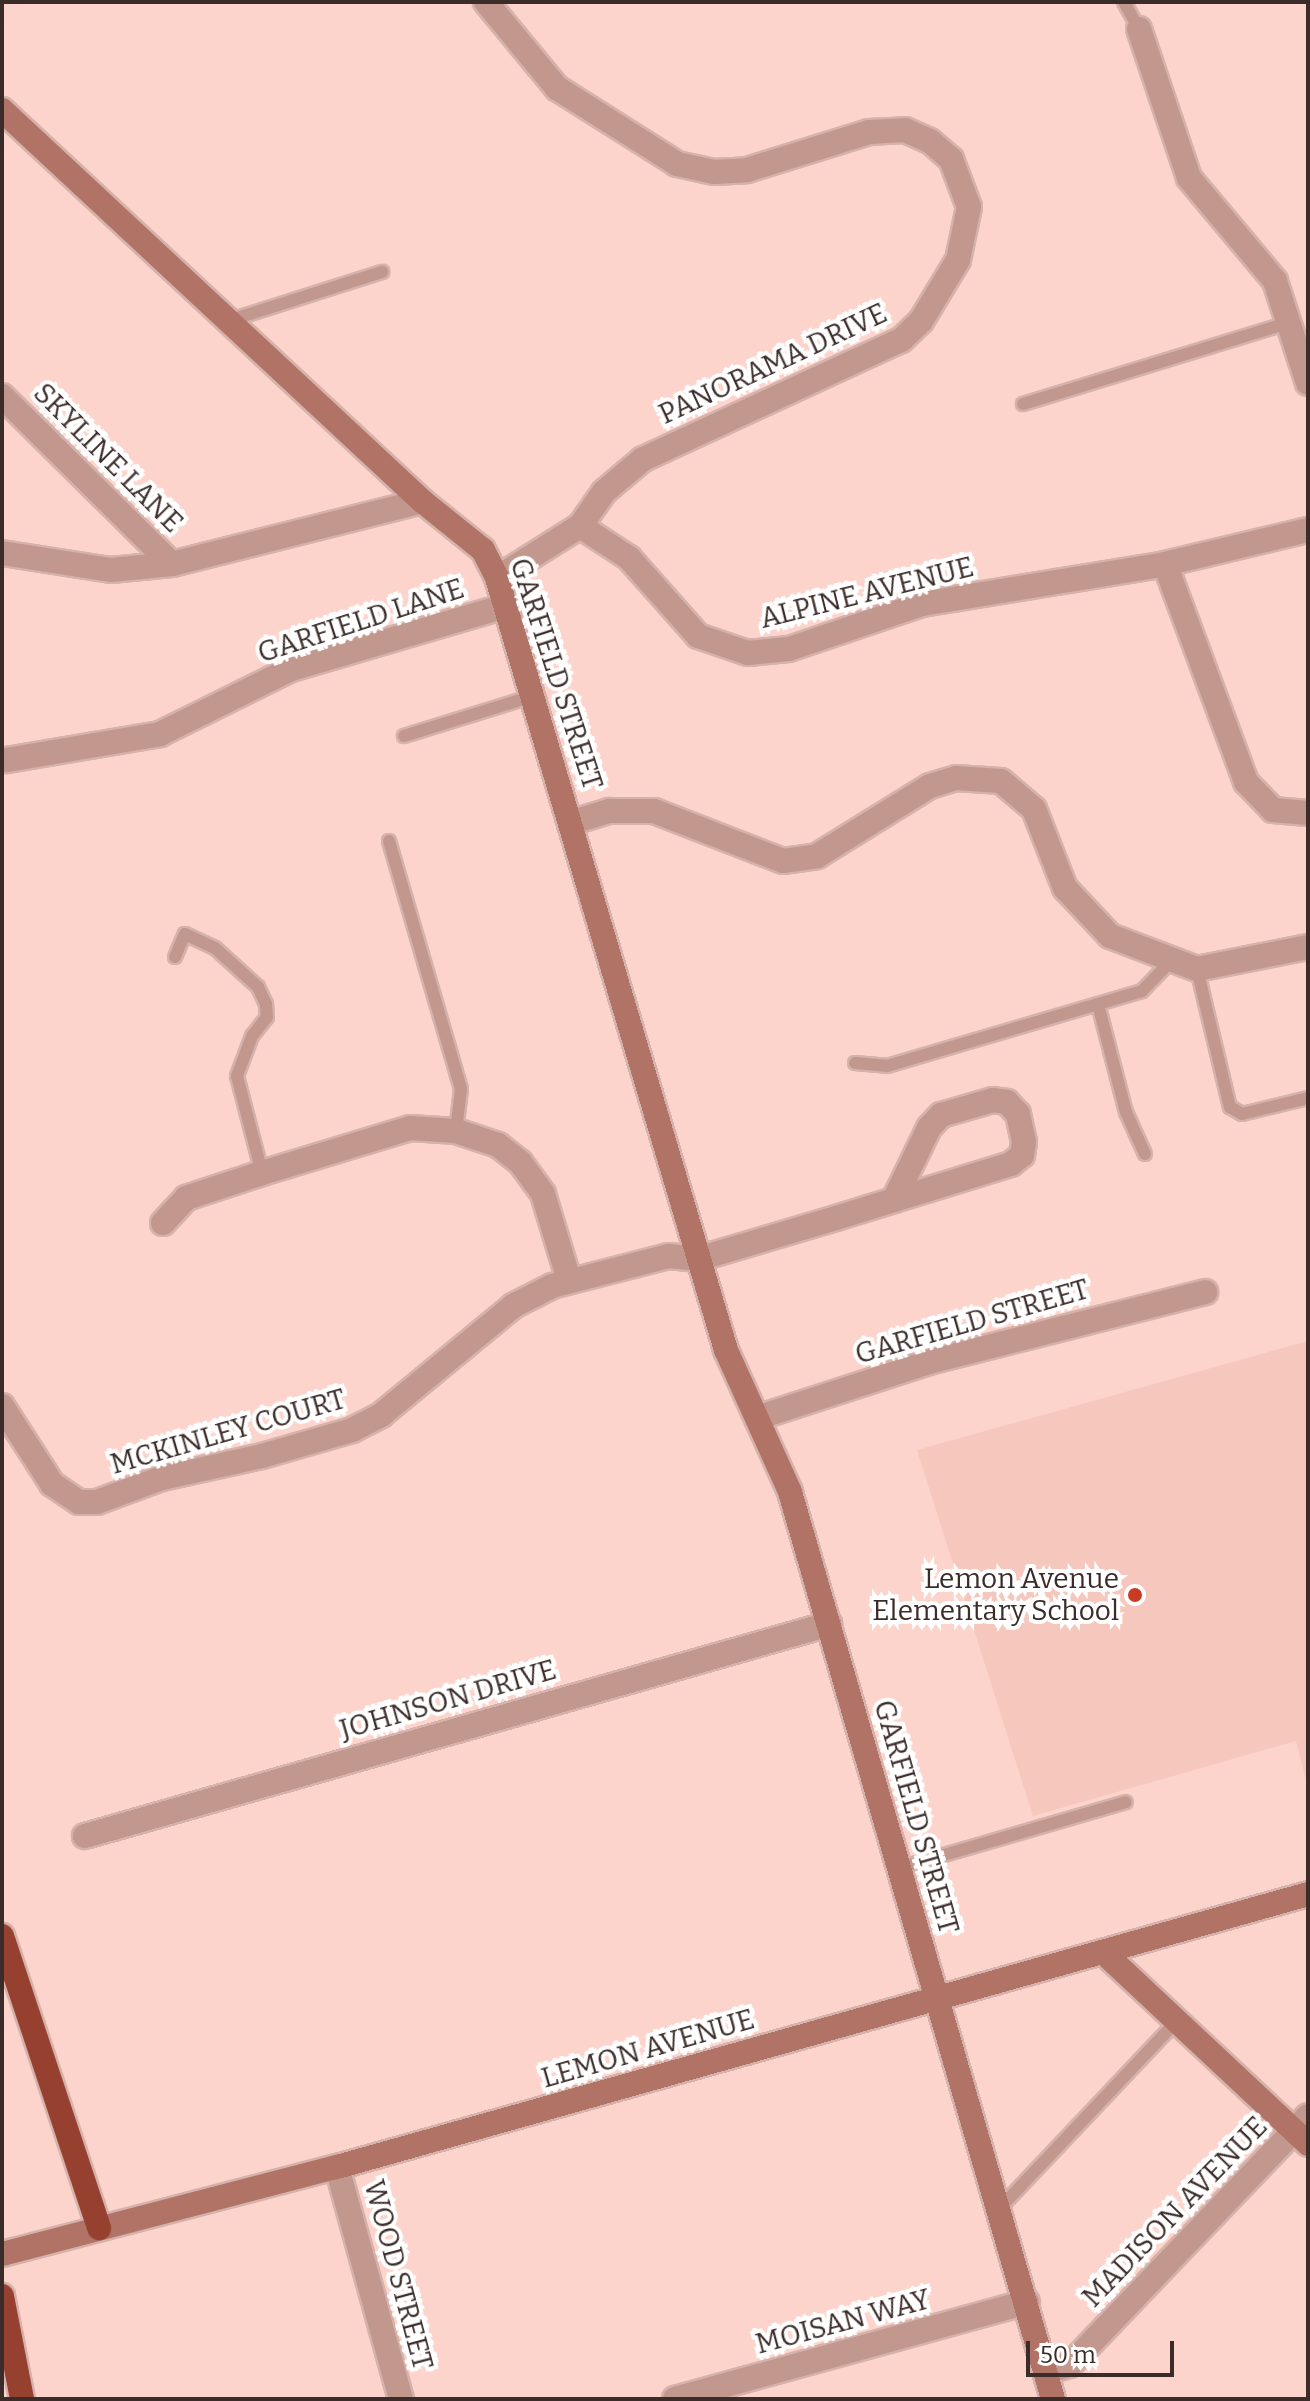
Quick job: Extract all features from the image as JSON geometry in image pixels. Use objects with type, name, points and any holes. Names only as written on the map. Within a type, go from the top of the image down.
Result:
[{"type":"highway","points":[[2,1936],[99,2228]]},
{"type":"highway","points":[[2,2296],[22,2399]]},
{"type":"street","name":"PANORAMA DRIVE","points":[[486,2],[557,88],[677,164],[714,172],[747,170],[893,129],[918,134],[941,149],[966,192],[969,222],[963,248],[913,330],[888,348],[643,459],[604,492],[580,526]]},
{"type":"street","points":[[1139,29],[1189,178],[1211,209],[1265,264],[1292,322],[1308,383]]},
{"type":"street","name":"GARFIELD STREET","points":[[2,110],[422,501],[483,550],[497,578],[573,822],[726,1350],[790,1492],[1053,2399]]},
{"type":"street","name":"SKYLINE LANE","points":[[2,396],[172,564]]},
{"type":"street","points":[[2,553],[111,570],[172,564],[422,501]]},
{"type":"street","name":"ALPINE AVENUE","points":[[580,526],[629,558],[698,636],[748,653],[789,649],[922,604],[1165,564],[1308,530]]},
{"type":"street","points":[[497,578],[580,526]]},
{"type":"street","points":[[1165,564],[1246,782],[1273,810],[1308,813]]},
{"type":"street","name":"GARFIELD LANE","points":[[7,760],[160,734],[291,669],[505,606]]},
{"type":"street","points":[[573,822],[609,811],[654,811],[783,861],[817,856],[930,786],[956,778],[1001,781],[1034,809],[1065,888],[1096,926],[1170,962],[1197,969],[1308,947]]},
{"type":"street","points":[[698,1259],[894,1200],[1011,1164],[1022,1155],[1024,1142],[1018,1114],[1007,1102],[993,1100],[941,1115],[929,1128],[894,1200]]},
{"type":"street","points":[[163,1223],[186,1198],[262,1173],[410,1128],[456,1131],[498,1145],[520,1162],[543,1194],[569,1280]]},
{"type":"street","name":"MCKINLEY COURT","points":[[2,1406],[62,1494],[97,1502],[162,1478],[218,1469],[367,1423],[400,1403],[513,1306],[569,1280],[669,1256],[698,1259]]},
{"type":"street","name":"GARFIELD STREET","points":[[757,1418],[929,1362],[1205,1292]]},
{"type":"street","name":"JOHNSON DRIVE","points":[[85,1836],[829,1624]]},
{"type":"street","name":"LEMON AVENUE","points":[[2,2254],[337,2167],[1308,1894]]},
{"type":"street","points":[[1103,1952],[1303,2130]]},
{"type":"street","name":"MADISON AVENUE","points":[[1045,2372],[1070,2365],[1303,2130]]},
{"type":"street","name":"WOOD STREET","points":[[337,2167],[401,2399]]},
{"type":"street","name":"MOISAN WAY","points":[[675,2399],[1027,2302]]},
{"type":"lane","points":[[1124,2],[1139,29]]},
{"type":"lane","points":[[228,321],[382,272]]},
{"type":"lane","points":[[1023,404],[1292,322]]},
{"type":"lane","points":[[404,736],[533,696]]},
{"type":"lane","points":[[389,841],[461,1089],[456,1131]]},
{"type":"lane","points":[[175,957],[185,934],[215,948],[258,987],[266,1004],[267,1017],[252,1036],[237,1076],[262,1173]]},
{"type":"lane","points":[[855,1063],[887,1066],[1142,991],[1170,962]]},
{"type":"lane","points":[[1197,969],[1230,1107],[1242,1114],[1308,1098]]},
{"type":"lane","points":[[1098,1004],[1126,1112],[1145,1154]]},
{"type":"lane","points":[[899,1868],[1126,1802]]},
{"type":"lane","points":[[1000,2208],[1177,2021]]},
{"type":"shaded area","name":"Lemon Avenue Elementary School","points":[[1308,1341],[1308,1788],[1296,1741],[1033,1816],[917,1450]]},
{"type":"place","name":"Lemon Avenue Elementary School","points":[[1135,1595]]}]
